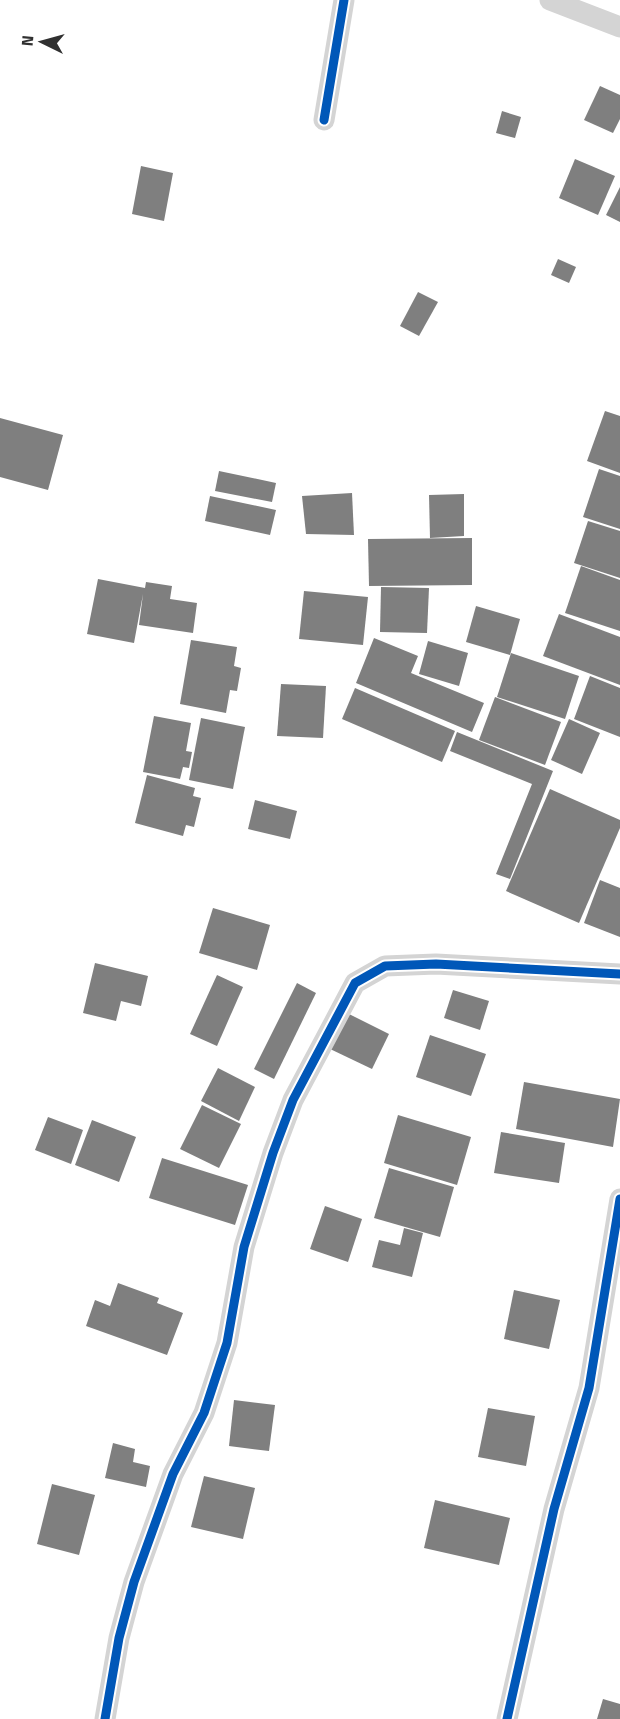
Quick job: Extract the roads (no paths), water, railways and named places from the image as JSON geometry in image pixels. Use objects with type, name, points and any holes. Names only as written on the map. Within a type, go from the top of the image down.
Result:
[{"type":"street","points":[[324,120],[344,0]]},
{"type":"street","points":[[550,0],[620,27]]},
{"type":"street","points":[[105,1719],[119,1638],[134,1582],[173,1474],[208,1403],[227,1343],[244,1247],[273,1154],[293,1100],[355,983],[385,966],[436,964],[620,974]]},
{"type":"street","points":[[507,1719],[554,1509],[590,1388],[620,1198]]}]
